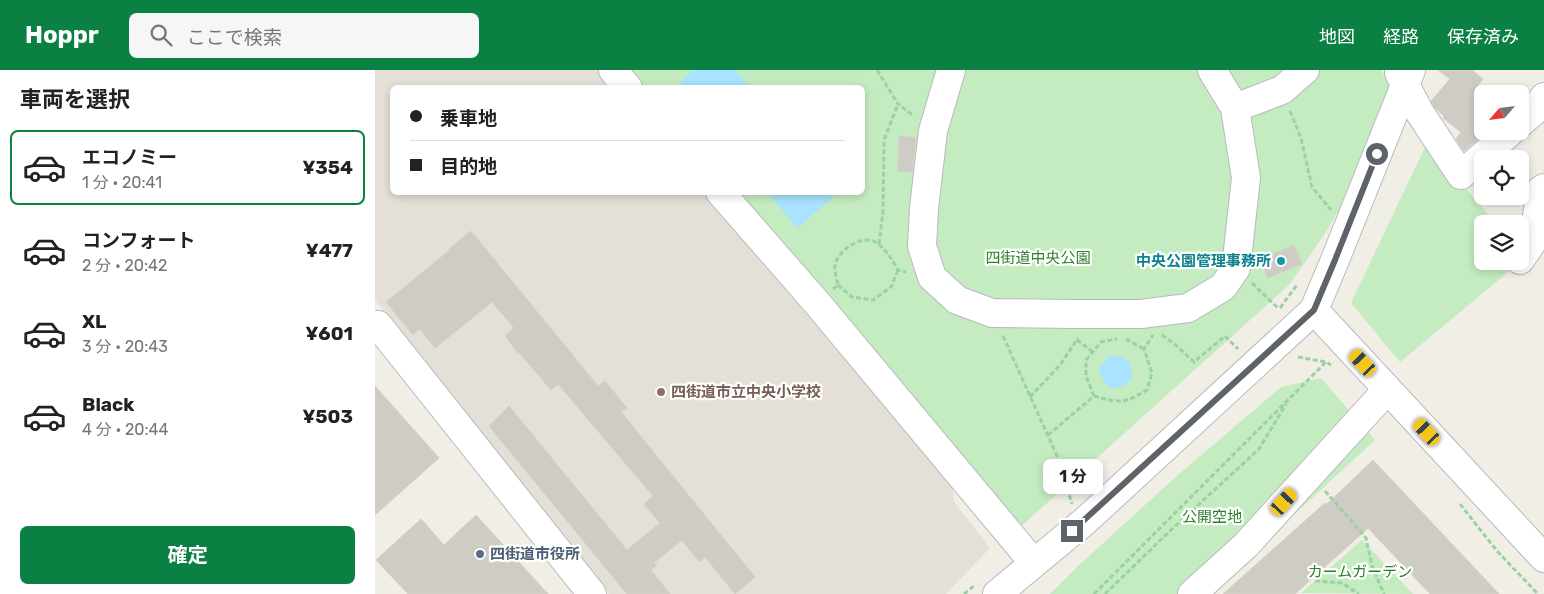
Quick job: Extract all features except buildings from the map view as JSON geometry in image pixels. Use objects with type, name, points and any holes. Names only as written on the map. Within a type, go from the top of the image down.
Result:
[{"type":"street","points":[[613,70],[626,85]]},
{"type":"street","points":[[951,70],[933,132],[928,170],[922,246],[932,277],[957,300],[992,313],[1093,314],[1141,314],[1188,308],[1223,287],[1236,268],[1246,178],[1235,108],[1212,70]]},
{"type":"street","points":[[1235,108],[1282,90],[1305,70]]},
{"type":"street","points":[[1405,75],[1420,113],[1461,175],[1501,140]]},
{"type":"street","points":[[988,588],[1033,562],[1085,521],[1314,310],[1335,260],[1405,75]]},
{"type":"street","points":[[1529,115],[1544,97]]},
{"type":"street","points":[[1529,247],[1533,241],[1541,190],[1544,188]]},
{"type":"street","points":[[723,195],[817,303],[1033,562]]},
{"type":"street","points":[[1314,310],[1544,558]]},
{"type":"street","points":[[375,325],[378,326],[592,594]]},
{"type":"street","points":[[1192,594],[1246,544],[1387,390]]},
{"type":"path","points":[[877,70],[898,104],[933,132]]},
{"type":"path","points":[[1282,90],[1301,138],[1313,187],[1335,214]]},
{"type":"path","points":[[879,245],[883,211],[884,140],[898,104]]},
{"type":"path","points":[[898,270],[891,287],[873,300],[852,297],[838,285],[835,265],[845,248],[860,240],[875,241],[887,252],[898,270],[932,277]]},
{"type":"path","points":[[1236,268],[1279,309]]},
{"type":"path","points":[[1273,316],[1302,280]]},
{"type":"path","points":[[817,303],[838,285]]},
{"type":"path","points":[[992,313],[1058,458],[1073,507],[1080,501]]},
{"type":"path","points":[[1030,397],[1061,365],[1093,314]]},
{"type":"path","points":[[1144,349],[1155,331],[1177,346],[1194,362],[1225,336],[1242,354]]},
{"type":"path","points":[[1124,337],[1144,349],[1152,373],[1147,390],[1133,398],[1116,402],[1094,396],[1086,376],[1086,360],[1101,342],[1124,337]]},
{"type":"path","points":[[1077,340],[1093,352]]},
{"type":"path","points":[[1093,594],[1326,362]]},
{"type":"path","points":[[1048,435],[1094,396]]},
{"type":"path","points":[[1105,594],[1259,449],[1289,399]]},
{"type":"path","points":[[1309,474],[1336,502],[1366,538],[1372,566],[1384,594]]},
{"type":"path","points":[[1315,581],[1342,583],[1359,594]]},
{"type":"path","points":[[965,594],[988,588]]},
{"type":"shaded area","name":"四街道市立中央小学校","points":[[375,70],[599,70],[611,85],[390,85],[390,195],[705,195],[952,484],[954,502],[990,548],[946,594],[609,594],[375,300]]},
{"type":"green space","name":"四街道中央公園","points":[[626,70],[1381,70],[1390,84],[1339,210],[1289,285],[1017,530],[732,195],[865,195],[865,85],[638,85]]},
{"type":"green space","points":[[1427,143],[1474,198],[1474,205],[1480,205],[1488,215],[1474,215],[1474,270],[1511,270],[1400,362],[1351,303]]},
{"type":"green space","name":"公開空地","points":[[1321,378],[1375,440],[1208,594],[1050,594],[1179,474],[1281,387]]},
{"type":"green space","name":"カームガーデン","points":[[1362,540],[1413,594],[1301,593]]},
{"type":"water","points":[[694,70],[735,70],[748,85],[684,85],[680,81]]},
{"type":"water","points":[[770,195],[835,196],[797,228]]},
{"type":"water","points":[[1109,356],[1122,356],[1131,363],[1132,379],[1125,385],[1115,389],[1105,384],[1099,368]]},
{"type":"place","name":"中央公園管理事務所","points":[[1281,261]]},
{"type":"place","name":"四街道市立中央小学校","points":[[661,392]]},
{"type":"place","name":"四街道市役所","points":[[480,554]]},
{"type":"route","points":[[1072,531],[1314,310],[1377,154]]}]
